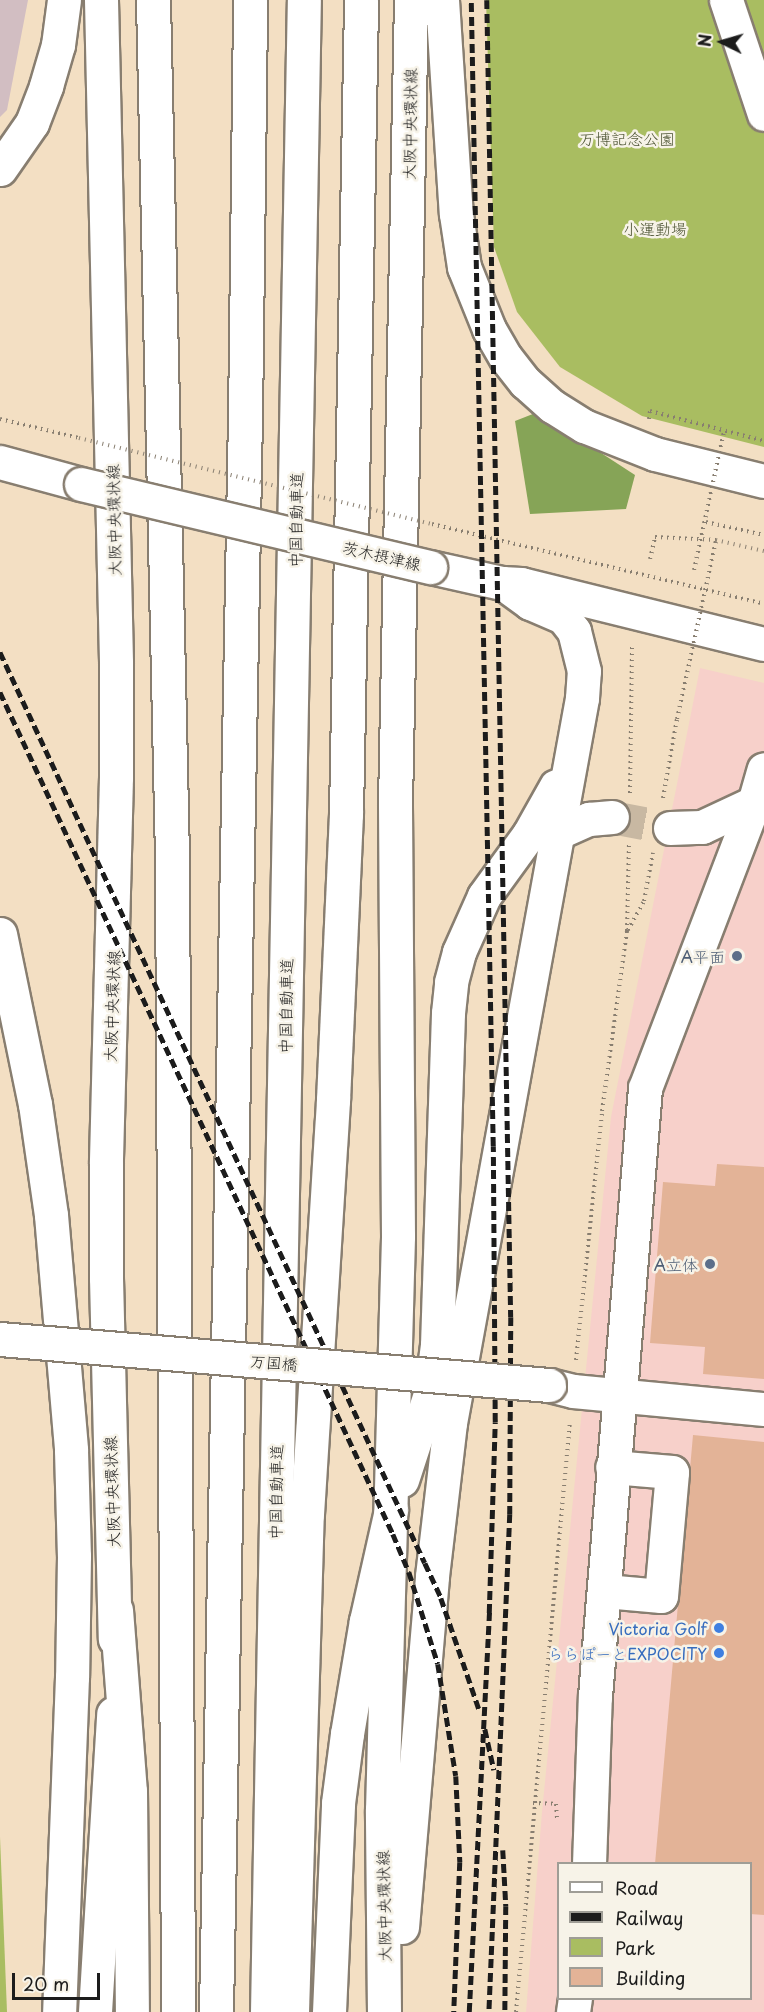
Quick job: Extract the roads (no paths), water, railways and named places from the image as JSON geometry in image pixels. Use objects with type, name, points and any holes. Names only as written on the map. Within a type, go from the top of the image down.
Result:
[{"type":"main road","points":[[0,169],[32,123],[43,96],[58,45],[64,0]]},
{"type":"main road","name":"大阪中央環状線","points":[[95,2012],[112,1742],[116,1610],[106,1278],[106,1163],[116,777],[116,663],[101,0]]},
{"type":"main road","points":[[153,0],[172,859],[178,2012]]},
{"type":"main road","points":[[216,2012],[245,418],[250,0]]},
{"type":"main road","name":"中国自動車道","points":[[267,2012],[274,1547],[302,177],[303,0]]},
{"type":"main road","points":[[292,2012],[307,1514],[333,1100],[346,814],[361,0]]},
{"type":"main road","name":"大阪中央環状線","points":[[384,2012],[382,1810],[398,1236],[395,792],[411,0]]},
{"type":"main road","points":[[442,0],[456,214],[464,267],[489,329],[506,358],[525,382],[552,406],[584,426],[655,454],[764,481]]},
{"type":"main road","points":[[726,0],[764,114]]},
{"type":"main road","name":"茨木摂津線","points":[[0,462],[81,484],[502,584],[521,584],[764,644]]},
{"type":"main road","points":[[394,2012],[440,1498],[450,1423],[572,753],[584,671],[574,631],[563,617],[530,603],[502,584]]},
{"type":"main road","points":[[329,2012],[338,1803],[356,1677],[391,1510],[431,1391],[437,1345],[448,1013],[451,982],[459,952],[484,896],[548,804],[572,753]]},
{"type":"main road","points":[[590,1862],[595,1696],[605,1591],[612,1467],[645,1088],[759,801],[764,769]]},
{"type":"main road","points":[[670,828],[702,827],[759,801]]},
{"type":"main road","points":[[557,833],[589,819],[624,818]]},
{"type":"main road","points":[[0,934],[35,1104],[51,1215],[71,1450],[74,1556],[72,1666],[59,2012]]},
{"type":"main road","name":"万国橋","points":[[0,1339],[561,1388],[618,1396],[764,1409]]},
{"type":"main road","points":[[605,1591],[661,1596],[672,1472],[612,1467]]},
{"type":"main road","points":[[116,1610],[130,1791],[132,2012]]},
{"type":"tunnel","points":[[612,817],[670,828]]},
{"type":"railway","points":[[469,2012],[489,1613],[495,1422],[493,1146],[471,0]]},
{"type":"railway","points":[[487,0],[511,1317],[510,1514],[489,2012]]},
{"type":"railway","points":[[0,652],[441,1598],[479,1709]]},
{"type":"railway","points":[[0,692],[409,1572],[438,1664],[456,1776],[460,1862],[454,2012]]},
{"type":"railway","points":[[485,1729],[494,1770]]},
{"type":"railway","points":[[503,1850],[506,1906],[505,2012]]},
{"type":"place","name":"A平面","points":[[737,956]]},
{"type":"place","name":"A立体","points":[[710,1264]]},
{"type":"place","name":"Victoria Golf","points":[[719,1628]]},
{"type":"place","name":"ららぽーとEXPOCITY","points":[[719,1653]]},
{"type":"park label","name":"万博記念公園","points":[[627,138]]},
{"type":"park label","name":"小運動場","points":[[655,228]]}]
